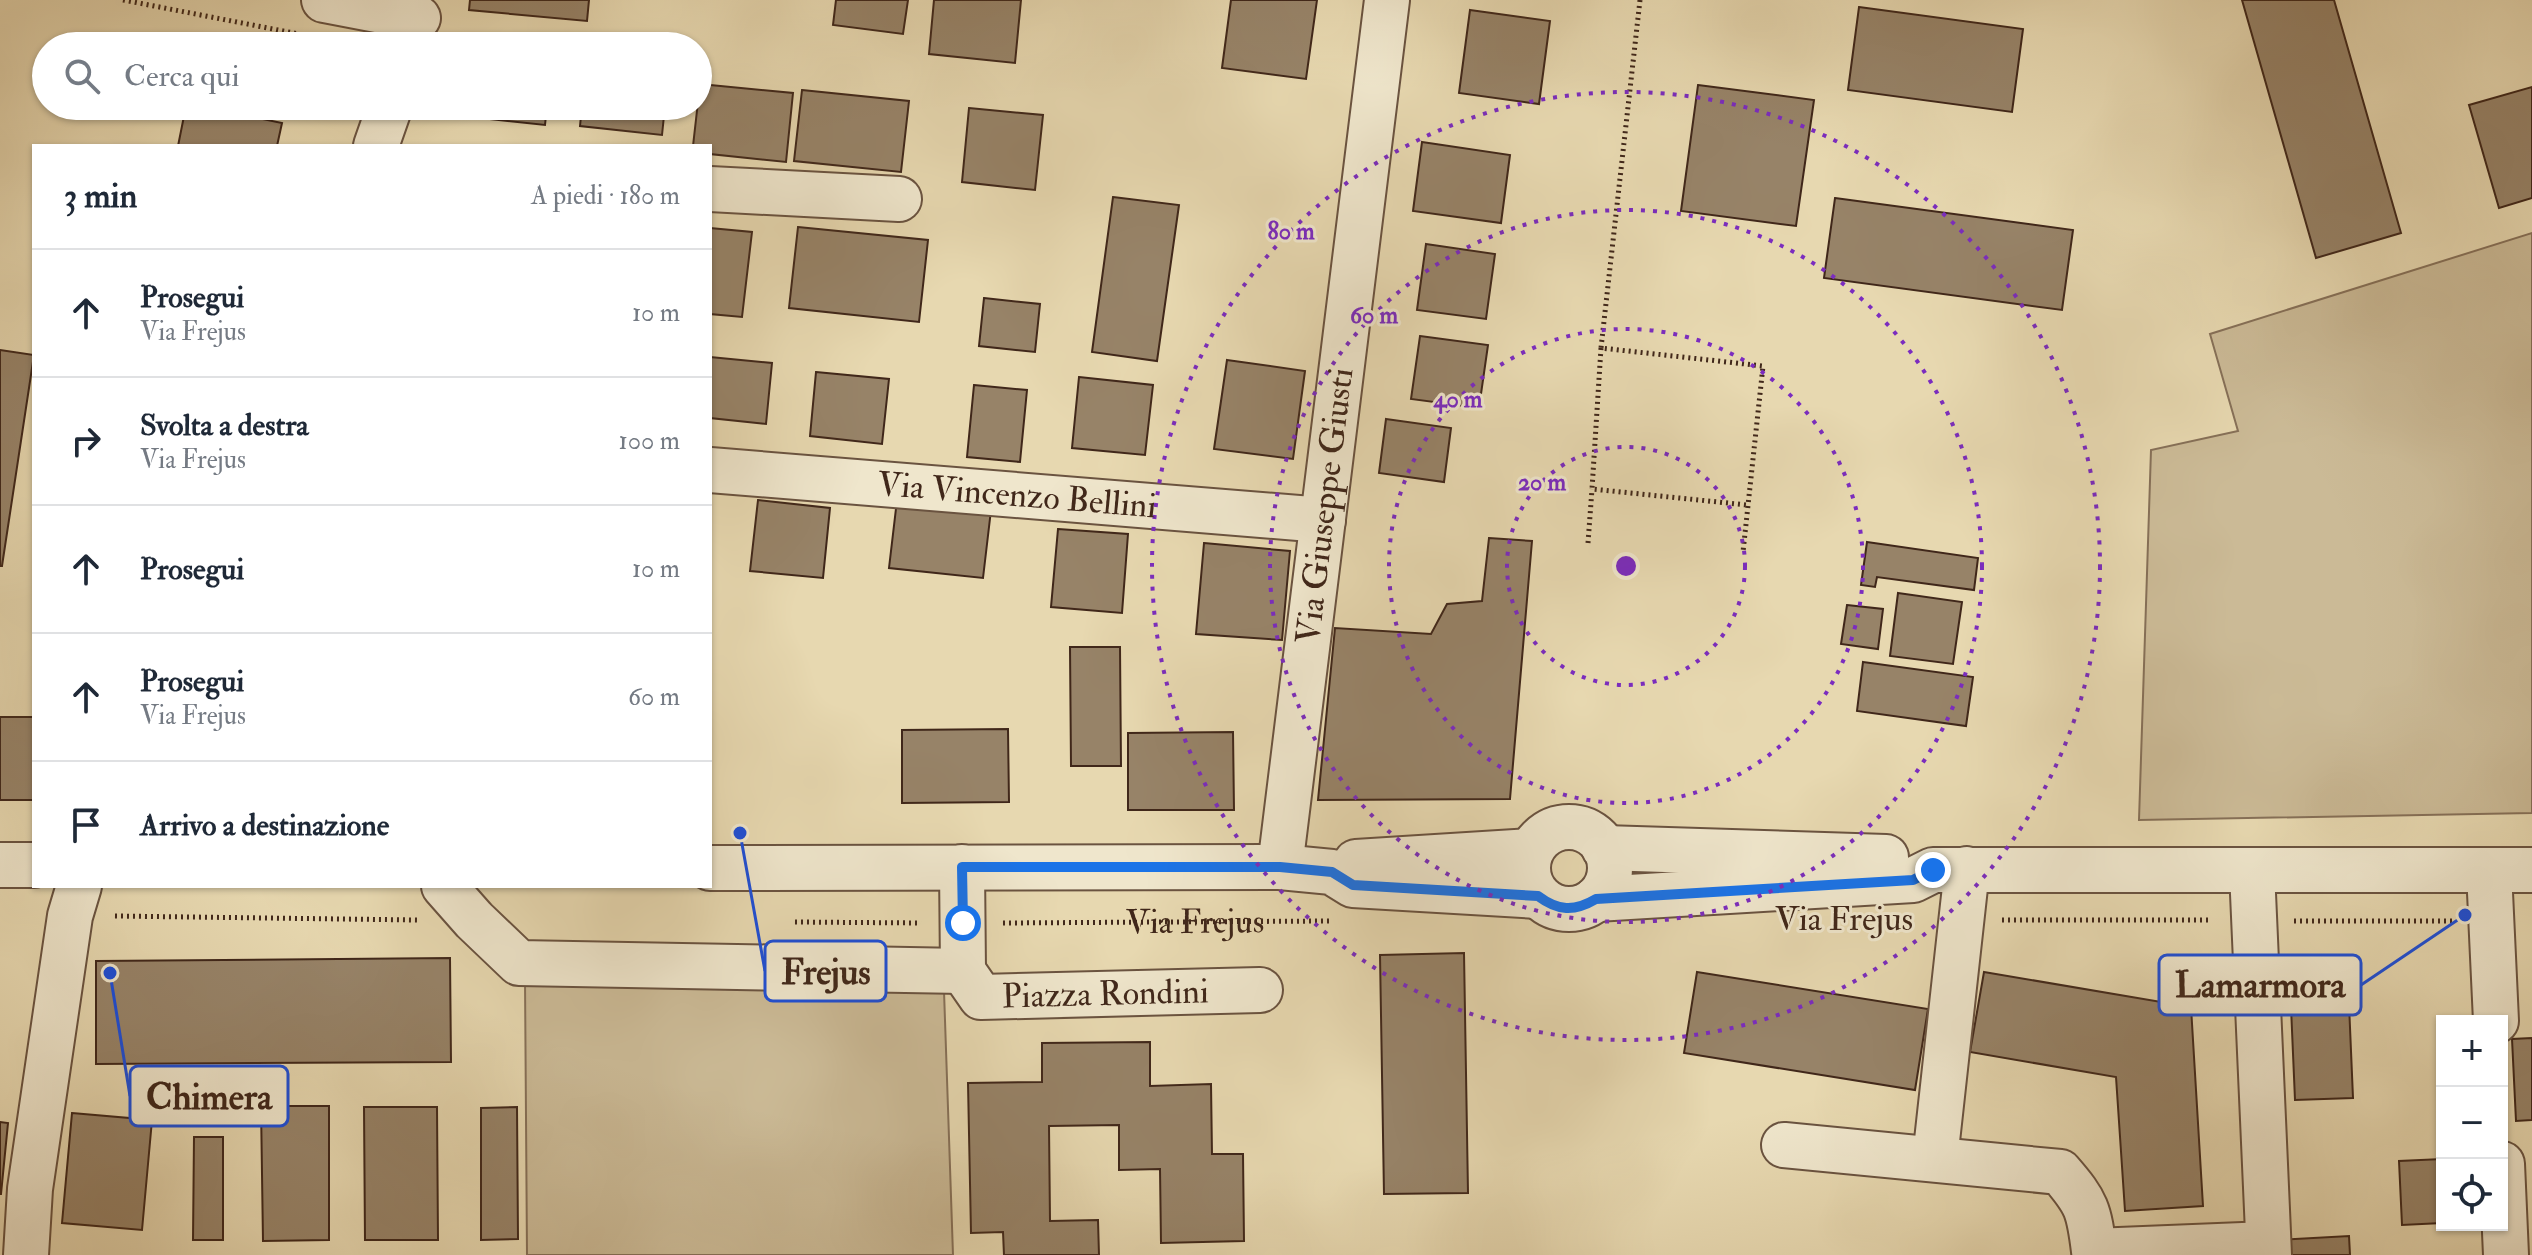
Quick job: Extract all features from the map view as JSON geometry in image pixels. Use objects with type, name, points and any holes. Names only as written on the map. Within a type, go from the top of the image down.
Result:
[{"type":"street","name":"Via Giuseppe Giusti","points":[[1280,867],[1387,0]]},
{"type":"street","points":[[314,17],[417,21]]},
{"type":"street","points":[[377,144],[385,120]]},
{"type":"street","points":[[712,189],[899,199]]},
{"type":"street","name":"Via Vincenzo Bellini","points":[[712,470],[1323,520]]},
{"type":"street","points":[[1571,827],[1587,831],[1604,848],[1610,871],[1606,887],[1596,899],[1582,907],[1566,910],[1551,906],[1538,896],[1530,882],[1527,866],[1531,851],[1541,838],[1555,829],[1571,827]]},
{"type":"street","name":"Via Frejus","points":[[1604,848],[1915,857],[1950,869]]},
{"type":"street","name":"Via Frejus","points":[[1332,872],[1352,862],[1531,851]]},
{"type":"street","points":[[0,865],[32,865]]},
{"type":"street","points":[[446,888],[519,963],[963,971],[962,867]]},
{"type":"street","name":"Via Frejus","points":[[712,868],[1280,867],[1332,872],[1353,885],[1538,896]]},
{"type":"street","points":[[1935,1159],[1962,920],[1950,869]]},
{"type":"street","name":"Via Frejus","points":[[1596,899],[1913,880],[1950,869],[2532,870]]},
{"type":"street","points":[[1784,1145],[2060,1172],[2082,1196],[2090,1218],[2094,1253],[2269,1250],[2252,871]]},
{"type":"street","points":[[2489,871],[2496,1015]]},
{"type":"street","points":[[26,1255],[30,1189],[74,901]]},
{"type":"street","name":"Piazza Rondini","points":[[963,971],[981,997],[1260,990]]},
{"type":"street","points":[[2505,1231],[2506,1255]]},
{"type":"path","points":[[123,0],[314,17]]},
{"type":"path","points":[[1588,543],[1601,348],[1640,0]]},
{"type":"path","points":[[1601,348],[1763,366],[1743,552]]},
{"type":"path","points":[[1592,489],[1747,505]]},
{"type":"path","points":[[74,901],[474,920]]},
{"type":"path","name":"Via Frejus","points":[[790,922],[1343,920]]},
{"type":"path","name":"Via Frejus","points":[[1962,920],[2492,921]]},
{"type":"shaded area","points":[[2532,233],[2532,813],[2139,820],[2151,450],[2238,431],[2210,334]]},
{"type":"shaded area","points":[[525,980],[944,991],[953,1255],[527,1255]]},
{"type":"building","points":[[470,0],[589,0],[587,21],[469,10]]},
{"type":"building","points":[[836,0],[908,0],[903,34],[833,25]]},
{"type":"building","points":[[934,0],[1021,0],[1015,63],[929,54]]},
{"type":"building","points":[[1231,0],[1317,0],[1306,79],[1222,68]]},
{"type":"building","points":[[2242,0],[2334,0],[2401,233],[2316,258]]},
{"type":"building","points":[[1859,7],[2023,29],[2012,112],[1848,90]]},
{"type":"building","points":[[1470,10],[1550,21],[1539,104],[1459,93]]},
{"type":"building","points":[[712,85],[793,93],[786,162],[712,154],[712,144],[693,144],[696,120],[712,120]]},
{"type":"building","points":[[1698,85],[1814,100],[1796,226],[1681,211]]},
{"type":"building","points":[[2532,87],[2532,198],[2499,208],[2469,105]]},
{"type":"building","points":[[802,90],[909,101],[901,172],[794,161]]},
{"type":"building","points":[[969,108],[1043,115],[1035,190],[962,182]]},
{"type":"building","points":[[183,120],[267,120],[282,123],[277,144],[178,144]]},
{"type":"building","points":[[499,120],[546,120],[545,125]]},
{"type":"building","points":[[581,120],[664,120],[662,135],[580,126]]},
{"type":"building","points":[[1422,142],[1510,155],[1501,223],[1413,211]]},
{"type":"building","points":[[1113,197],[1179,205],[1157,361],[1092,352]]},
{"type":"building","points":[[1835,198],[2073,230],[2062,310],[1824,278]]},
{"type":"building","points":[[798,227],[928,240],[919,322],[789,308]]},
{"type":"building","points":[[712,228],[752,232],[742,317],[712,314]]},
{"type":"building","points":[[1426,244],[1495,254],[1486,319],[1417,310]]},
{"type":"building","points":[[984,298],[1040,304],[1035,352],[979,346]]},
{"type":"building","points":[[1420,336],[1488,345],[1479,408],[1411,399]]},
{"type":"building","points":[[0,350],[32,355],[32,368],[0,566]]},
{"type":"building","points":[[712,357],[772,363],[766,424],[712,418]]},
{"type":"building","points":[[1227,360],[1305,371],[1293,459],[1214,449]]},
{"type":"building","points":[[816,372],[889,379],[882,444],[810,436]]},
{"type":"building","points":[[1079,377],[1153,385],[1145,455],[1072,448]]},
{"type":"building","points":[[974,385],[1027,390],[1020,462],[967,457]]},
{"type":"building","points":[[1386,419],[1451,428],[1444,482],[1379,473]]},
{"type":"building","points":[[758,500],[830,508],[823,578],[750,571]]},
{"type":"building","points":[[897,500],[991,510],[983,578],[889,568]]},
{"type":"building","points":[[1058,529],[1128,534],[1122,613],[1051,607]]},
{"type":"building","points":[[1489,538],[1532,541],[1510,799],[1318,800],[1335,628],[1431,634],[1447,604],[1482,601]]},
{"type":"building","points":[[1867,542],[1978,558],[1974,590],[1877,577],[1875,587],[1861,585]]},
{"type":"building","points":[[1204,543],[1290,551],[1282,640],[1196,634]]},
{"type":"building","points":[[1898,593],[1962,602],[1953,664],[1890,656]]},
{"type":"building","points":[[1847,605],[1883,609],[1878,649],[1841,644]]},
{"type":"building","points":[[1070,647],[1120,647],[1121,766],[1071,766]]},
{"type":"building","points":[[1863,662],[1973,677],[1966,726],[1857,711]]},
{"type":"building","points":[[0,717],[32,717],[32,800],[0,800]]},
{"type":"building","points":[[1008,729],[1009,802],[902,803],[902,730]]},
{"type":"building","points":[[1233,732],[1234,810],[1128,810],[1128,733]]},
{"type":"building","points":[[1464,953],[1468,1193],[1384,1194],[1380,955]]},
{"type":"building","points":[[450,958],[451,1062],[96,1064],[96,961]]},
{"type":"building","points":[[1697,972],[1928,1009],[1915,1090],[1684,1053]]},
{"type":"building","points":[[1984,972],[2191,1007],[2203,1206],[2125,1211],[2116,1077],[1970,1052]]},
{"type":"building","points":[[2349,1004],[2353,1098],[2295,1100],[2291,1007]]},
{"type":"building","points":[[2532,1038],[2532,1120],[2516,1121],[2512,1039]]},
{"type":"building","points":[[1150,1042],[1150,1086],[1211,1084],[1212,1154],[1243,1154],[1244,1241],[1161,1243],[1160,1169],[1119,1170],[1119,1125],[1049,1126],[1050,1221],[1098,1220],[1099,1255],[1004,1255],[1003,1232],[971,1233],[968,1083],[1042,1082],[1042,1043]]},
{"type":"building","points":[[261,1106],[329,1106],[329,1240],[263,1241]]},
{"type":"building","points":[[364,1107],[437,1107],[438,1240],[365,1240]]},
{"type":"building","points":[[517,1107],[518,1239],[481,1240],[481,1108]]},
{"type":"building","points":[[72,1113],[152,1120],[142,1230],[62,1223]]},
{"type":"building","points":[[0,1122],[8,1123],[1,1194],[0,1194]]},
{"type":"building","points":[[194,1137],[223,1137],[223,1240],[193,1240]]},
{"type":"building","points":[[2436,1159],[2436,1223],[2402,1225],[2399,1161]]},
{"type":"building","points":[[2349,1236],[2350,1255],[2280,1255],[2279,1240]]},
{"type":"place","name":"Frejus","points":[[740,833]]},
{"type":"place","name":"Lamarmora","points":[[2465,915]]},
{"type":"place","name":"Chimera","points":[[110,973]]},
{"type":"route","points":[[963,923],[962,867],[1280,867],[1332,872],[1353,885],[1538,896],[1551,906],[1566,910],[1582,907],[1596,899],[1913,880],[1933,870]]}]
